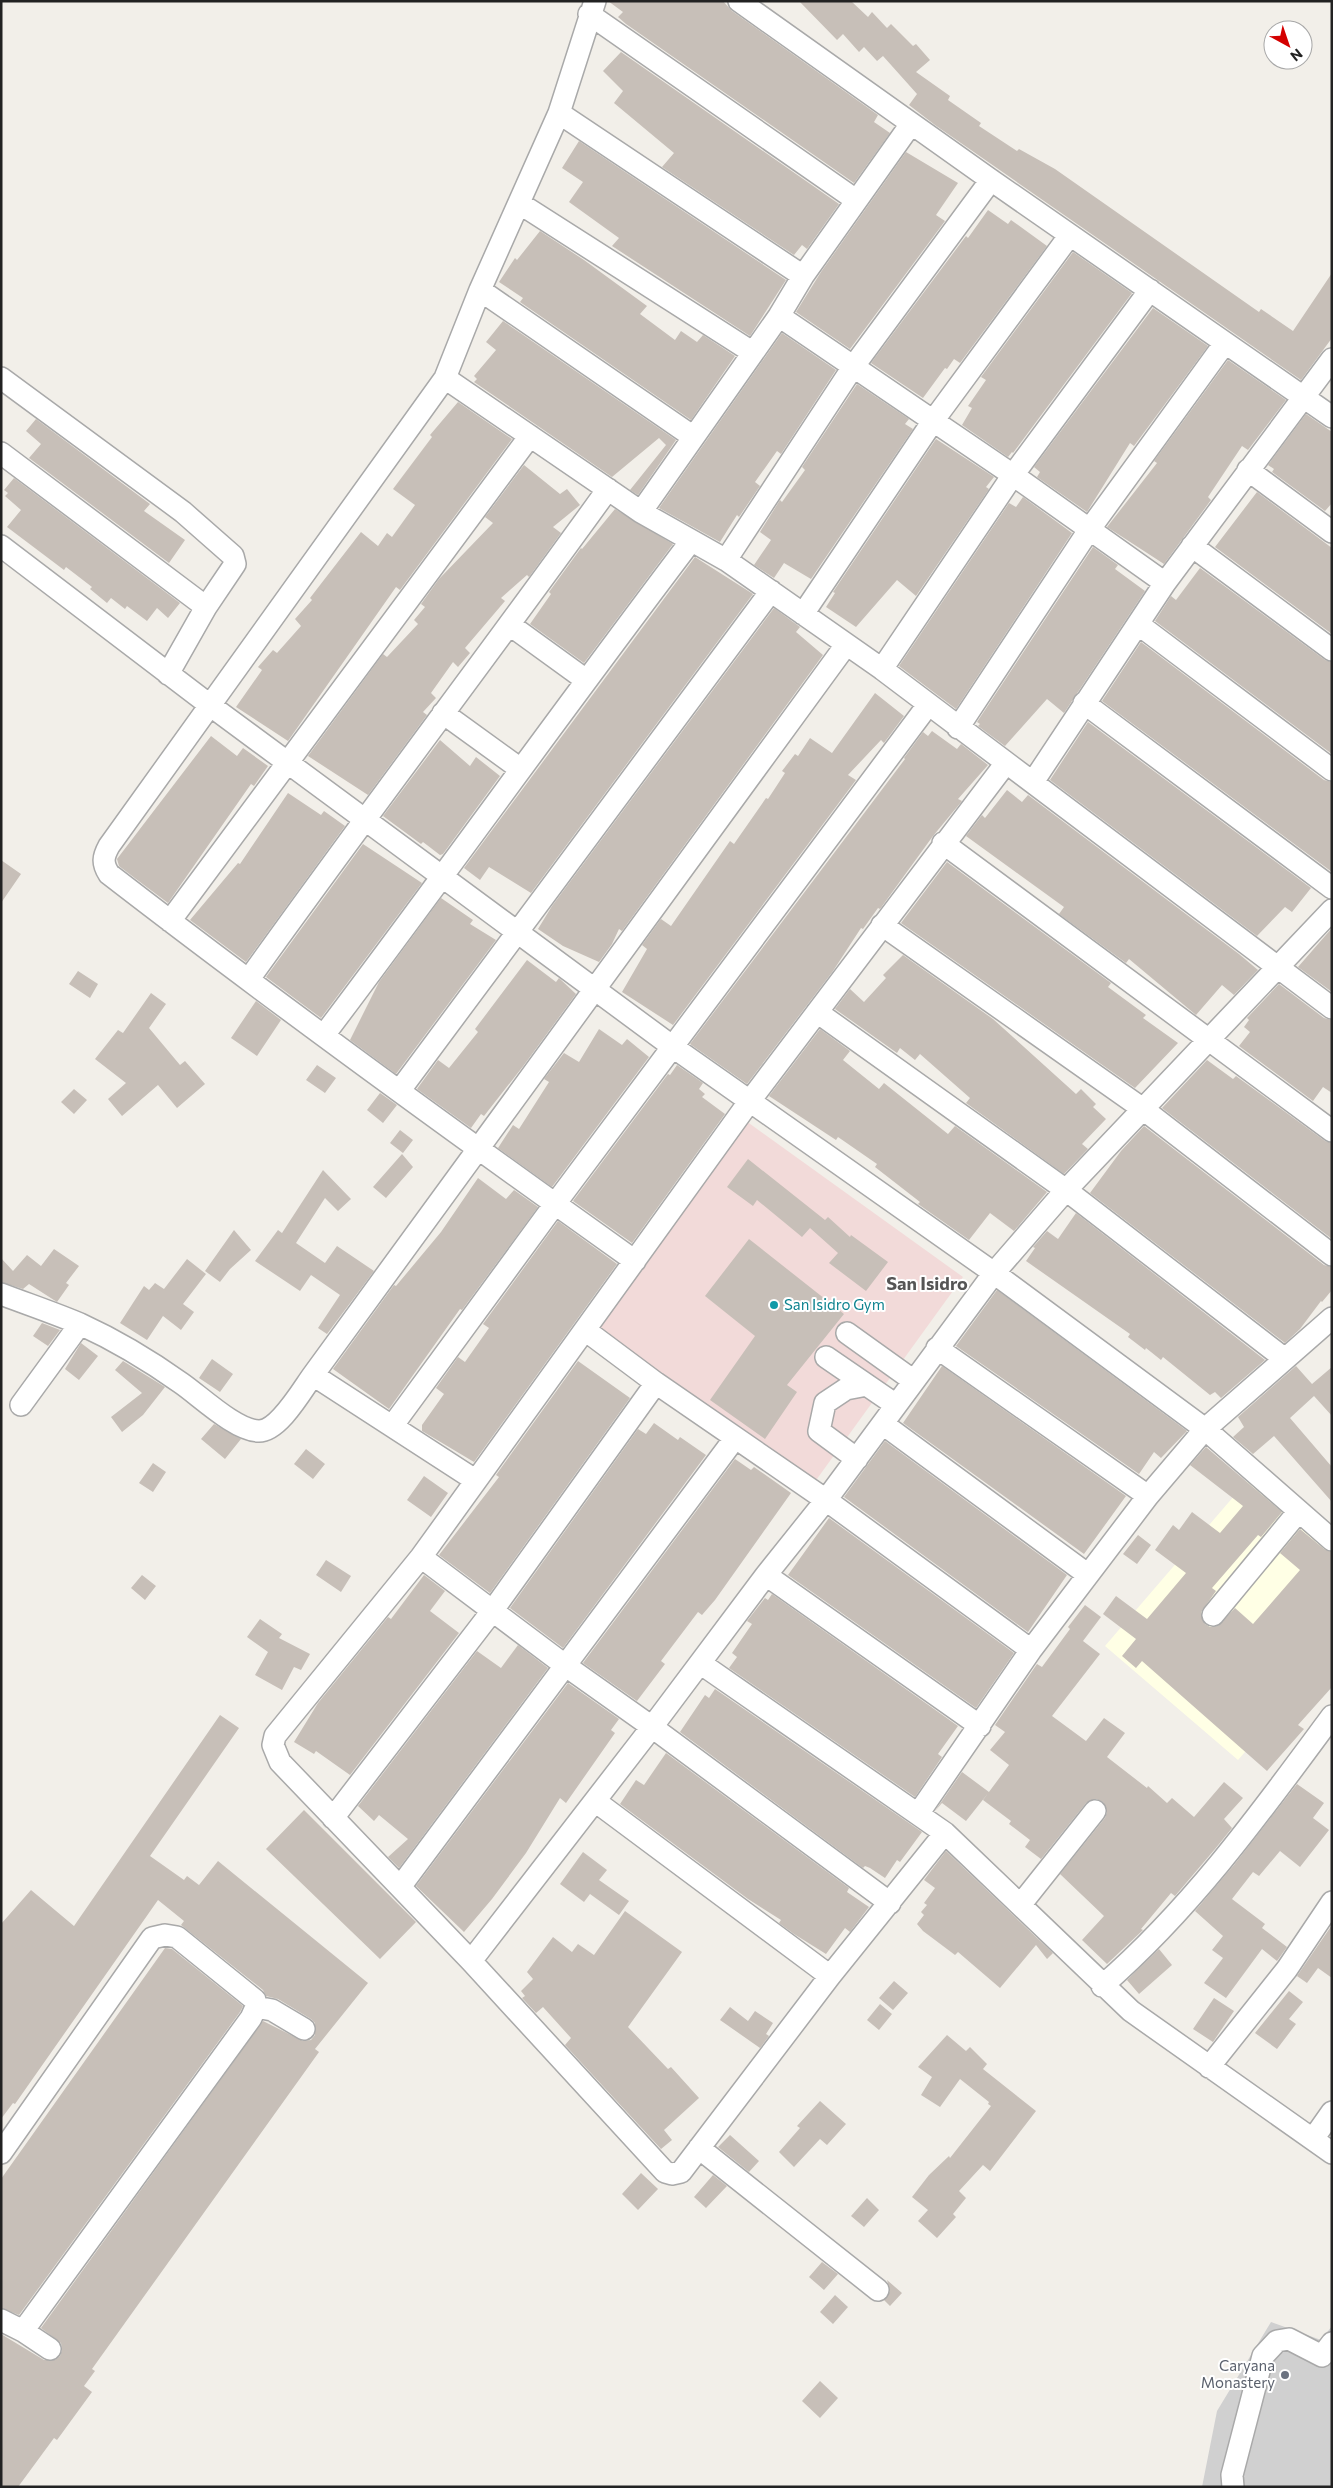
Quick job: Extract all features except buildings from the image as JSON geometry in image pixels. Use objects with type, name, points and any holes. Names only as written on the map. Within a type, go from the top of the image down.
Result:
[{"type":"street","points":[[739,1],[991,180],[1332,417]]},
{"type":"street","points":[[635,1261],[478,1149],[170,921],[109,874],[104,865],[104,856],[109,846],[445,378],[480,290],[560,113],[592,8],[856,200]]},
{"type":"street","points":[[560,113],[803,276]]},
{"type":"street","points":[[641,512],[692,436],[779,316],[803,276],[856,200],[912,124]]},
{"type":"street","points":[[726,560],[853,367],[991,180]]},
{"type":"street","points":[[519,202],[752,352]]},
{"type":"street","points":[[803,614],[933,421],[1070,235]]},
{"type":"street","points":[[480,290],[692,436]]},
{"type":"street","points":[[882,669],[1013,475],[1150,290]]},
{"type":"street","points":[[779,316],[1013,475],[1165,583]]},
{"type":"street","points":[[958,728],[1089,530],[1225,343]]},
{"type":"street","points":[[1032,782],[1165,583],[1332,359]]},
{"type":"street","points":[[1,378],[183,512],[233,556],[235,564],[206,607],[168,674]]},
{"type":"street","points":[[445,378],[641,512],[726,560],[882,669],[1332,1008]]},
{"type":"street","points":[[170,921],[530,436]]},
{"type":"street","points":[[1,452],[206,607]]},
{"type":"street","points":[[1248,470],[1332,532]]},
{"type":"street","points":[[249,979],[364,818],[510,625],[608,488]]},
{"type":"street","points":[[324,1035],[443,876],[520,768],[691,541]]},
{"type":"street","points":[[1,546],[168,674],[673,1047],[994,1272],[1205,1428],[1332,1540]]},
{"type":"street","points":[[1192,546],[1332,650]]},
{"type":"street","points":[[400,1090],[771,591]]},
{"type":"street","points":[[1138,624],[1332,770]]},
{"type":"street","points":[[510,625],[586,680]]},
{"type":"street","points":[[1,1294],[80,1324],[136,1354],[230,1418],[250,1429],[260,1431],[269,1428],[281,1419],[478,1149],[597,990],[846,645]]},
{"type":"street","points":[[1084,703],[1332,888]]},
{"type":"street","points":[[394,1425],[555,1204],[928,705]]},
{"type":"street","points":[[444,713],[520,768]]},
{"type":"street","points":[[945,1834],[830,1976],[681,2172],[672,2174],[666,2172],[471,1961],[280,1762],[273,1745],[275,1736],[421,1556],[749,1102],[1006,763]]},
{"type":"street","points":[[944,843],[1332,1131]]},
{"type":"street","points":[[471,1961],[652,1727],[766,1575],[826,1500],[994,1272],[1066,1190],[1332,910]]},
{"type":"street","points":[[882,926],[1143,1109],[1332,1255]]},
{"type":"street","points":[[817,1012],[1066,1190],[1285,1359]]},
{"type":"street","points":[[918,1814],[1031,1650],[1148,1496],[1205,1428],[1332,1318]]},
{"type":"street","points":[[21,1405],[80,1324]]},
{"type":"street","points":[[585,1330],[656,1383],[826,1500],[1031,1650]]},
{"type":"street","points":[[847,1333],[914,1381]]},
{"type":"street","points":[[937,1348],[1148,1496]]},
{"type":"street","points":[[857,1459],[819,1431],[825,1403],[861,1380],[870,1351]]},
{"type":"street","points":[[826,1357],[896,1405]]},
{"type":"street","points":[[313,1375],[394,1425],[475,1480]]},
{"type":"street","points":[[333,1818],[493,1610],[656,1383]]},
{"type":"street","points":[[883,1424],[1087,1574]]},
{"type":"street","points":[[400,1887],[736,1438]]},
{"type":"street","points":[[1213,1614],[1298,1510]]},
{"type":"street","points":[[421,1556],[566,1666],[652,1727],[890,1903]]},
{"type":"street","points":[[766,1575],[980,1726]]},
{"type":"street","points":[[700,1663],[945,1834],[1021,1904],[1102,1986],[1131,2011],[1332,2153]]},
{"type":"street","points":[[1102,1986],[1134,1958],[1206,1880],[1264,1808],[1332,1716]]},
{"type":"street","points":[[595,1801],[830,1976]]},
{"type":"street","points":[[1021,1904],[1095,1811]]},
{"type":"street","points":[[1210,2067],[1287,1969],[1332,1902]]},
{"type":"street","points":[[1,2153],[152,1938],[165,1935],[176,1937],[255,2000],[256,2007],[252,2018],[24,2331]]},
{"type":"street","points":[[256,2007],[272,2010],[304,2029]]},
{"type":"street","points":[[1313,2139],[1332,2112]]},
{"type":"street","points":[[699,2148],[878,2290]]},
{"type":"street","points":[[1,2320],[24,2331],[50,2349]]},
{"type":"street","points":[[1232,2487],[1232,2475],[1263,2356],[1278,2341],[1289,2340],[1322,2356],[1332,2343]]},
{"type":"shaded area","points":[[746,1121],[963,1277],[814,1483],[597,1328]]},
{"type":"shaded area","points":[[1253,1474],[1332,1541],[1332,1652],[1238,1760],[1105,1646]]},
{"type":"shaded area","name":"Caryana Monastery","points":[[1271,2322],[1321,2340],[1332,2326],[1332,2487],[1202,2487],[1217,2411]]},
{"type":"place","name":"San Isidro Gym","points":[[774,1305]]},
{"type":"place","name":"Caryana Monastery","points":[[1285,2375]]},
{"type":"district","name":"San Isidro","points":[[927,1284]]}]
